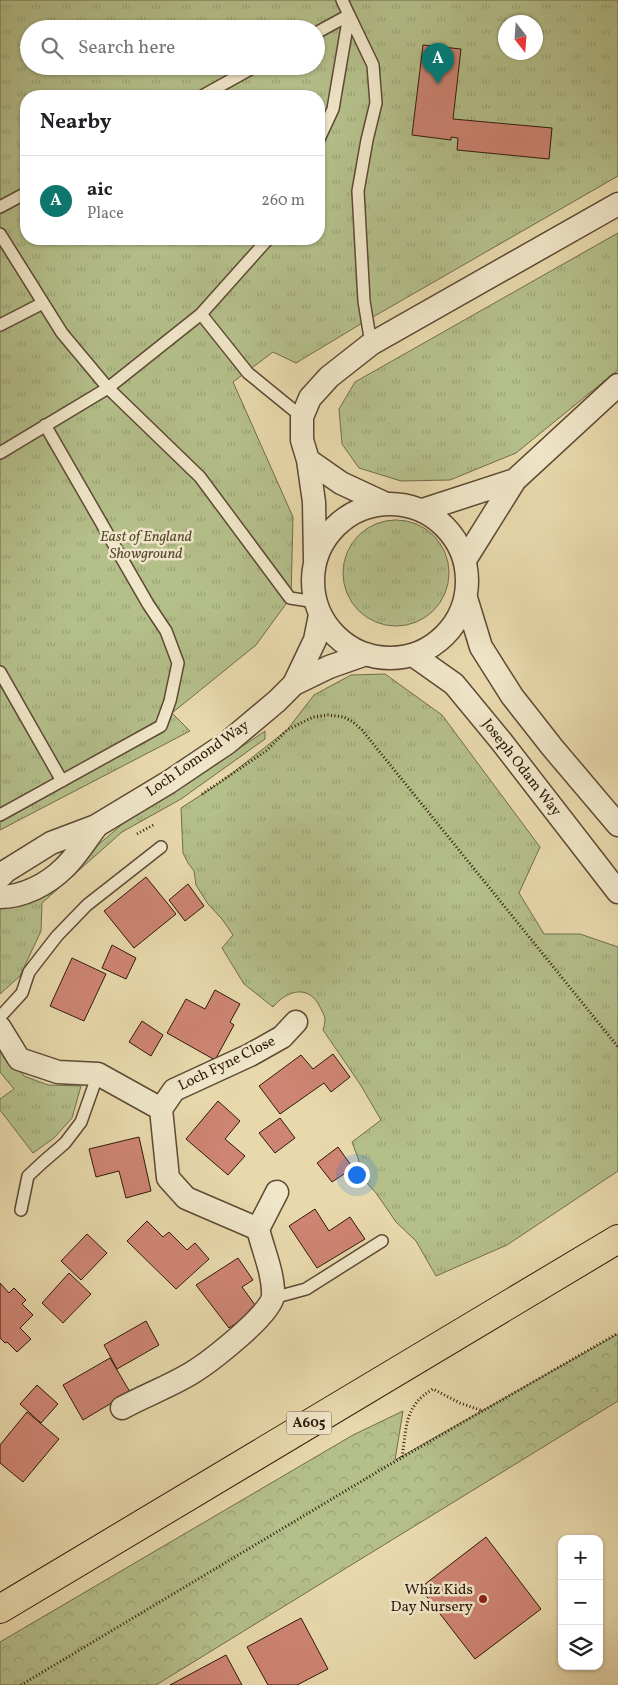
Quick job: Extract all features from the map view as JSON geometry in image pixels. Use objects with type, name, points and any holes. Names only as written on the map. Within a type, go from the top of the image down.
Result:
[{"type":"main road","name":"A605","points":[[0,1609],[618,1239]]},
{"type":"street","points":[[315,560],[325,538],[341,520],[361,509],[384,503],[404,504],[423,510],[442,522],[456,540],[465,560],[468,580],[466,598],[455,623],[437,643],[413,655],[390,658],[366,654],[347,646],[332,632],[318,608],[312,577],[315,560],[314,502],[308,460],[302,440],[302,417],[310,398],[329,377],[371,344],[618,204]]},
{"type":"street","points":[[465,560],[515,480],[618,385]]},
{"type":"street","points":[[308,460],[342,483],[384,503]]},
{"type":"street","points":[[423,510],[515,480]]},
{"type":"street","points":[[466,598],[481,647],[512,696],[618,825]]},
{"type":"street","name":"Loch Lomond Way","points":[[294,684],[315,640],[318,608]]},
{"type":"street","name":"Loch Lomond Way","points":[[0,877],[6,871],[52,843],[96,826],[169,782],[227,743],[277,701],[294,684],[329,667],[366,654]]},
{"type":"street","name":"Joseph Odam Way","points":[[413,655],[454,684],[501,741],[618,892]]},
{"type":"street","name":"Loch Lomond Way","points":[[0,897],[10,897],[35,888],[64,868],[96,826]]},
{"type":"street","name":"Loch Fyne Close","points":[[161,1109],[174,1090],[250,1055],[282,1037],[296,1022]]},
{"type":"street","points":[[0,1028],[18,1058],[58,1072],[98,1074],[161,1109],[168,1178],[186,1198],[258,1229]]},
{"type":"street","points":[[122,1408],[190,1374],[219,1354],[263,1315],[273,1298],[270,1274],[258,1229],[277,1192]]},
{"type":"lane","points":[[342,0],[374,65],[376,103],[358,192],[364,301],[371,344]]},
{"type":"lane","points":[[325,28],[349,15]]},
{"type":"lane","points":[[325,127],[333,110],[349,15]]},
{"type":"lane","points":[[213,90],[240,75]]},
{"type":"lane","points":[[0,207],[20,196]]},
{"type":"lane","points":[[0,234],[62,333],[108,388],[200,477],[290,598],[318,608]]},
{"type":"lane","points":[[0,453],[108,388],[201,314],[263,245]]},
{"type":"lane","points":[[0,325],[43,303]]},
{"type":"lane","points":[[201,314],[248,373],[302,417]]},
{"type":"lane","points":[[0,815],[161,726],[170,701],[178,663],[166,631],[148,604],[45,425]]},
{"type":"lane","points":[[0,672],[62,781]]},
{"type":"lane","points":[[0,1017],[22,993],[29,972],[57,936],[87,905],[161,847]]},
{"type":"lane","points":[[21,1210],[28,1176],[66,1143],[81,1122],[98,1074]]},
{"type":"lane","points":[[273,1298],[306,1289],[382,1241]]},
{"type":"path","points":[[197,797],[266,751],[287,730],[313,716],[328,715],[353,722],[362,730],[618,1047]]},
{"type":"path","points":[[134,836],[157,822]]},
{"type":"path","points":[[21,1685],[401,1457],[618,1333]]},
{"type":"path","points":[[401,1457],[410,1411],[422,1396],[433,1389],[460,1404],[483,1411]]},
{"type":"green space","name":"East of England Showground","points":[[0,0],[618,0],[618,176],[296,363],[273,352],[233,382],[293,517],[291,597],[256,645],[172,713],[190,731],[0,830]]},
{"type":"green space","points":[[618,233],[618,370],[516,453],[450,480],[401,481],[359,468],[342,444],[339,409],[355,382]]},
{"type":"green space","points":[[396,520],[416,524],[434,535],[445,553],[449,573],[445,593],[434,611],[416,622],[396,626],[376,622],[358,611],[347,593],[343,573],[347,553],[358,535],[376,524]]},
{"type":"green space","points":[[385,674],[442,715],[540,847],[519,893],[544,934],[580,934],[618,947],[618,1171],[507,1245],[436,1276],[416,1241],[396,1222],[376,1193],[364,1180],[352,1142],[381,1120],[360,1084],[323,1030],[325,1018],[320,1007],[310,995],[298,992],[291,993],[273,1007],[244,984],[222,948],[233,935],[208,904],[196,885],[194,871],[183,853],[181,808],[221,782],[287,730],[314,695],[351,675]]},
{"type":"green space","points":[[265,731],[265,739],[181,799],[122,832],[42,903],[41,931],[20,976],[0,994],[0,906],[84,857],[134,814],[184,786]]},
{"type":"green space","points":[[0,1045],[24,1076],[48,1085],[81,1086],[72,1118],[54,1138],[33,1153],[0,1110],[0,1099],[14,1089],[0,1072]]},
{"type":"green space","points":[[618,1334],[618,1401],[156,1685],[0,1685],[0,1642],[353,1435],[403,1411],[395,1460]]},
{"type":"building","points":[[423,45],[461,49],[453,119],[552,128],[549,159],[457,150],[458,138],[451,137],[451,140],[412,135]]},
{"type":"building","points":[[146,877],[176,914],[134,948],[104,911]]},
{"type":"building","points":[[188,884],[204,906],[185,921],[169,900]]},
{"type":"building","points":[[112,945],[136,958],[126,979],[102,968]]},
{"type":"building","points":[[72,958],[106,974],[84,1021],[50,1006]]},
{"type":"building","points":[[215,990],[240,1004],[230,1022],[234,1025],[215,1060],[167,1033],[186,999],[205,1009]]},
{"type":"building","points":[[142,1021],[163,1035],[151,1056],[129,1042]]},
{"type":"building","points":[[333,1054],[350,1077],[331,1092],[324,1083],[280,1114],[259,1086],[301,1055],[313,1069]]},
{"type":"building","points":[[218,1101],[240,1121],[225,1139],[245,1156],[228,1175],[186,1139]]},
{"type":"building","points":[[280,1118],[295,1138],[275,1153],[259,1133]]},
{"type":"building","points":[[139,1137],[151,1191],[126,1198],[119,1171],[96,1177],[89,1149]]},
{"type":"building","points":[[338,1147],[353,1168],[332,1182],[317,1163]]},
{"type":"building","points":[[315,1209],[329,1231],[350,1217],[365,1239],[317,1268],[289,1226]]},
{"type":"building","points":[[147,1221],[163,1237],[169,1232],[187,1250],[195,1243],[209,1259],[176,1289],[127,1241]]},
{"type":"building","points":[[87,1234],[107,1253],[81,1280],[61,1261]]},
{"type":"building","points":[[238,1258],[253,1280],[242,1287],[258,1309],[229,1328],[196,1285]]},
{"type":"building","points":[[69,1273],[91,1294],[63,1323],[42,1303]]},
{"type":"building","points":[[0,1283],[9,1293],[14,1288],[26,1300],[22,1304],[33,1315],[20,1328],[31,1339],[17,1352],[0,1338]]},
{"type":"building","points":[[146,1321],[159,1345],[117,1369],[104,1345]]},
{"type":"building","points":[[110,1358],[130,1392],[83,1420],[63,1385]]},
{"type":"building","points":[[37,1385],[58,1404],[41,1423],[20,1404]]},
{"type":"building","points":[[27,1412],[59,1439],[23,1482],[0,1463],[0,1445]]},
{"type":"building","name":"Whiz Kids Day Nursery","points":[[486,1537],[541,1609],[475,1659],[420,1588]]},
{"type":"building","points":[[301,1618],[328,1669],[297,1685],[268,1685],[247,1647]]},
{"type":"building","points":[[226,1655],[242,1685],[170,1685]]},
{"type":"place","name":"aic","points":[[438,84]]},
{"type":"place","name":"Whiz Kids Day Nursery","points":[[483,1599]]}]
